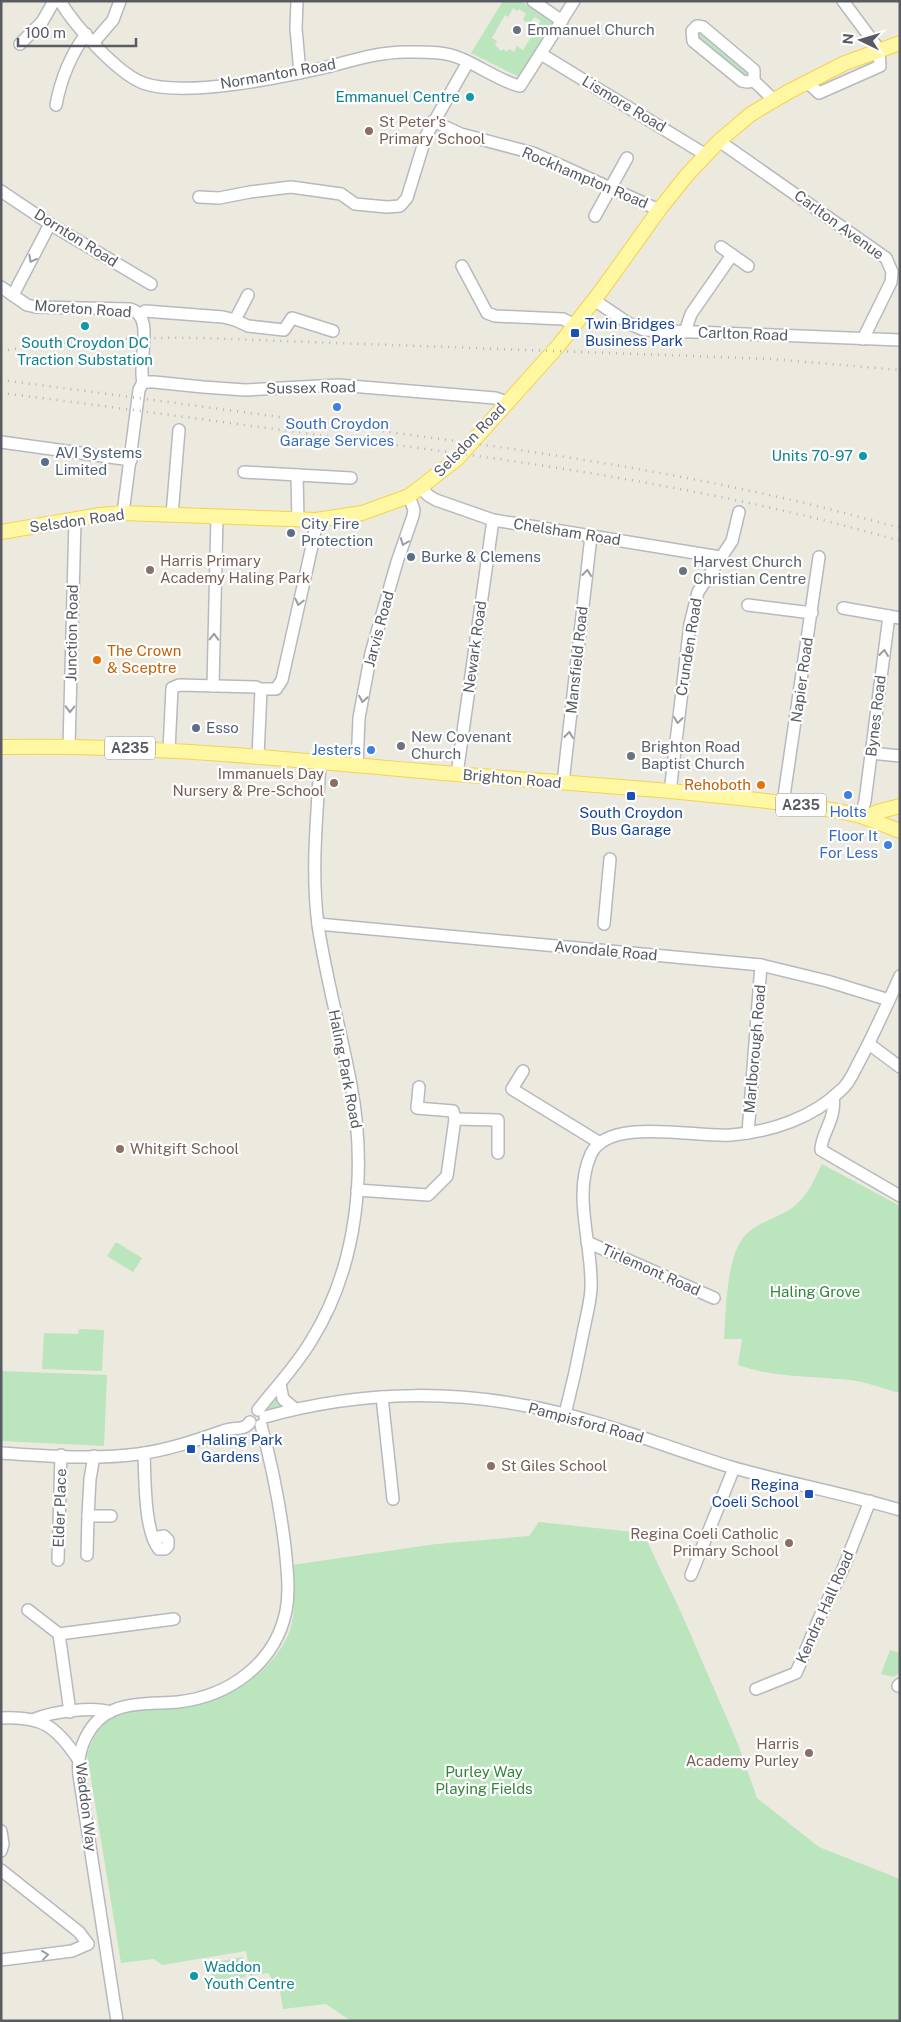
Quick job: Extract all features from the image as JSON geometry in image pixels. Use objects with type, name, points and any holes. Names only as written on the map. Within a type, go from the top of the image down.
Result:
[{"type":"main road","name":"Selsdon Road","points":[[1,532],[123,513],[316,520],[362,513],[409,496],[457,459],[541,366],[594,300],[659,210],[719,141],[751,114],[807,82],[845,63],[900,43]]},
{"type":"main road","name":"Brighton Road","points":[[1,747],[169,750],[670,792],[783,803],[864,817],[900,831]]},
{"type":"main road","points":[[864,817],[899,806]]},
{"type":"main road","points":[[885,826],[892,810],[899,806]]},
{"type":"street","points":[[20,44],[39,25],[54,1]]},
{"type":"street","name":"Normanton Road","points":[[60,1],[68,14],[122,70],[141,82],[156,86],[216,85],[300,73],[368,56],[393,52],[434,53],[455,56],[519,86],[523,84],[541,54]]},
{"type":"street","points":[[56,105],[64,75],[77,46],[112,20],[120,1]]},
{"type":"street","points":[[297,1],[296,28],[300,73]]},
{"type":"street","points":[[533,1],[562,21]]},
{"type":"street","points":[[541,54],[574,1]]},
{"type":"street","points":[[842,1],[879,51]]},
{"type":"street","points":[[754,81],[742,81],[693,40],[691,34],[695,28],[700,26],[754,70],[754,81],[774,100]]},
{"type":"street","points":[[720,62],[730,50]]},
{"type":"street","name":"Lismore Road","points":[[541,54],[706,155]]},
{"type":"street","points":[[199,197],[216,198],[257,190],[291,187],[341,194],[355,204],[387,207],[400,206],[407,198],[422,144],[433,121],[468,62]]},
{"type":"street","name":"Rockhampton Road","points":[[433,121],[461,134],[533,153],[659,210]]},
{"type":"street","name":"Carlton Avenue","points":[[719,141],[886,258],[892,272],[891,282],[863,339]]},
{"type":"street","points":[[595,216],[627,158]]},
{"type":"street","name":"Dornton Road","points":[[1,191],[50,224],[151,284]]},
{"type":"street","points":[[16,297],[50,224]]},
{"type":"street","points":[[721,247],[748,266]]},
{"type":"street","points":[[685,332],[689,317],[732,255]]},
{"type":"street","points":[[462,266],[487,313],[495,316],[563,319],[575,325]]},
{"type":"street","name":"Moreton Road","points":[[1,286],[16,297],[36,307],[127,309],[140,314],[145,311],[222,316],[248,326],[284,330],[292,318],[333,331]]},
{"type":"street","points":[[236,320],[248,296]]},
{"type":"street","name":"Carlton Road","points":[[594,300],[639,329],[900,340]]},
{"type":"street","points":[[123,513],[139,390],[143,382],[144,325],[140,314]]},
{"type":"street","name":"Sussex Road","points":[[143,382],[245,390],[338,385],[495,398],[507,402]]},
{"type":"street","points":[[172,515],[179,430]]},
{"type":"street","points":[[1,442],[131,460]]},
{"type":"street","points":[[244,472],[351,478]]},
{"type":"street","points":[[297,475],[298,520]]},
{"type":"street","name":"Chelsham Road","points":[[421,488],[436,500],[493,520],[720,557]]},
{"type":"street","name":"Jarvis Road","points":[[357,765],[360,718],[371,653],[397,562],[414,516],[409,496]]},
{"type":"street","name":"Crunden Road","points":[[670,792],[690,624],[698,592],[732,541],[739,512]]},
{"type":"street","points":[[213,686],[216,517]]},
{"type":"street","name":"Junction Road","points":[[69,747],[75,520]]},
{"type":"street","points":[[169,750],[172,688],[180,685],[276,689],[282,680],[314,537],[316,520]]},
{"type":"street","name":"Newark Road","points":[[457,774],[493,520]]},
{"type":"street","name":"Mansfield Road","points":[[563,783],[591,536]]},
{"type":"street","name":"Napier Road","points":[[783,803],[819,557]]},
{"type":"street","points":[[748,605],[812,613]]},
{"type":"street","name":"Bynes Road","points":[[843,608],[894,617],[871,753],[864,817]]},
{"type":"street","points":[[258,756],[261,689]]},
{"type":"street","points":[[871,753],[900,756]]},
{"type":"street","name":"Haling Park Road","points":[[257,1418],[312,1339],[332,1302],[349,1246],[357,1190],[357,1124],[351,1084],[333,1006],[318,924],[315,892],[320,762]]},
{"type":"street","points":[[604,924],[610,859]]},
{"type":"street","name":"Avondale Road","points":[[318,924],[762,965],[827,981],[889,1000]]},
{"type":"street","name":"Marlborough Road","points":[[748,1133],[762,965]]},
{"type":"street","points":[[565,1414],[590,1297],[591,1272],[584,1202],[585,1177],[591,1154],[600,1143],[618,1135],[634,1131],[716,1136],[748,1133],[802,1116],[833,1098],[846,1086],[869,1044],[900,976]]},
{"type":"street","points":[[869,1044],[900,1067]]},
{"type":"street","points":[[523,1071],[512,1089],[600,1143]]},
{"type":"street","points":[[357,1190],[428,1195],[447,1176],[455,1119],[453,1111],[417,1108],[419,1086]]},
{"type":"street","points":[[833,1098],[832,1117],[821,1144],[821,1150],[900,1196]]},
{"type":"street","points":[[455,1119],[498,1120],[498,1153]]},
{"type":"street","name":"Tirlemont Road","points":[[587,1242],[714,1298]]},
{"type":"street","points":[[280,1384],[283,1399],[295,1409]]},
{"type":"street","name":"Pampisford Road","points":[[257,1418],[329,1402],[382,1397],[421,1395],[478,1398],[565,1414],[734,1468],[900,1510]]},
{"type":"street","points":[[382,1397],[393,1499]]},
{"type":"street","points":[[1,1454],[94,1456],[144,1453],[187,1443],[229,1429],[237,1430],[257,1418]]},
{"type":"street","name":"Waddon Way","points":[[117,2021],[78,1759],[88,1733],[110,1712],[129,1706],[189,1701],[218,1692],[237,1682],[252,1670],[268,1652],[276,1639],[287,1606],[287,1568],[278,1501],[257,1418]]},
{"type":"street","points":[[144,1453],[146,1505],[153,1538]]},
{"type":"street","name":"Elder Place","points":[[58,1560],[61,1456]]},
{"type":"street","points":[[86,1555],[90,1479],[94,1456]]},
{"type":"street","points":[[691,1574],[734,1468]]},
{"type":"street","name":"Kendra Hall Road","points":[[756,1689],[796,1673],[843,1569],[870,1501]]},
{"type":"street","points":[[88,1516],[111,1516]]},
{"type":"street","points":[[28,1610],[59,1634],[70,1712]]},
{"type":"street","points":[[59,1634],[174,1619]]},
{"type":"street","points":[[1,1711],[1,1718],[35,1719],[44,1715],[70,1712],[104,1710],[110,1712]]},
{"type":"street","points":[[35,1719],[58,1734],[78,1759]]},
{"type":"street","points":[[1,1831],[3,1844],[1,1851]]},
{"type":"street","points":[[1,1870],[79,1932],[88,1944],[97,1948],[106,1948]]},
{"type":"street","points":[[1,1960],[72,1951],[88,1944]]},
{"type":"green space","points":[[503,1],[521,1],[553,22],[519,77],[471,53]],"holes":[[[513,8],[517,11],[519,9],[526,14],[523,20],[530,24],[534,17],[541,21],[536,29],[539,31],[536,36],[533,34],[523,50],[517,46],[514,52],[509,49],[507,52],[503,49],[501,51],[495,45],[497,41],[492,38],[505,15],[508,17]]]},
{"type":"green space","points":[[698,30],[752,70],[748,80],[696,39]]},
{"type":"green space","name":"Haling Grove","points":[[822,1164],[900,1206],[900,1393],[856,1381],[794,1376],[738,1365],[742,1339],[724,1339],[730,1273],[737,1248],[743,1238],[754,1228],[786,1212],[797,1204],[810,1188]]},
{"type":"green space","points":[[116,1242],[142,1258],[133,1272],[107,1256]]},
{"type":"green space","points":[[79,1329],[104,1330],[102,1371],[42,1369],[44,1333],[78,1334]]},
{"type":"green space","points":[[1,1371],[107,1375],[104,1446],[1,1441]]},
{"type":"green space","points":[[278,1395],[285,1407],[268,1410],[266,1406]]},
{"type":"green space","name":"Purley Way Playing Fields","points":[[539,1522],[643,1533],[680,1610],[738,1744],[757,1798],[819,1847],[900,1879],[900,2021],[351,2021],[326,2004],[283,2009],[280,1991],[268,1973],[250,1976],[246,1951],[162,1965],[154,1959],[121,1963],[87,1754],[103,1724],[119,1714],[148,1709],[188,1706],[219,1698],[234,1691],[262,1671],[283,1645],[290,1630],[294,1606],[292,1565],[436,1544],[529,1536]]},
{"type":"green space","points":[[890,1650],[900,1653],[900,1673],[893,1677],[881,1674]]},
{"type":"green space","points":[[243,1957],[246,1977],[213,1983],[210,1963]]},
{"type":"railway","points":[[1,351],[102,340],[202,338],[772,359],[900,370]]},
{"type":"railway","points":[[1,380],[460,441],[587,460],[776,496],[900,528]]},
{"type":"railway","points":[[1,393],[553,467],[693,491],[831,522],[900,541]]},
{"type":"place","name":"Emmanuel Church","points":[[517,30]]},
{"type":"place","name":"Emmanuel Centre","points":[[470,97]]},
{"type":"place","name":"St Peter's Primary School","points":[[369,131]]},
{"type":"place","name":"South Croydon DC Traction Substation","points":[[85,326]]},
{"type":"place","name":"Twin Bridges Business Park","points":[[575,333]]},
{"type":"place","name":"South Croydon Garage Services","points":[[337,407]]},
{"type":"place","name":"Units 70-97","points":[[863,456]]},
{"type":"place","name":"AVI Systems Limited","points":[[45,462]]},
{"type":"place","name":"City Fire Protection","points":[[291,533]]},
{"type":"place","name":"Burke & Clemens","points":[[411,557]]},
{"type":"place","name":"Harris Primary Academy Haling Park","points":[[150,570]]},
{"type":"place","name":"Harvest Church Christian Centre","points":[[683,571]]},
{"type":"place","name":"The Crown & Sceptre","points":[[97,660]]},
{"type":"place","name":"Esso","points":[[196,728]]},
{"type":"place","name":"New Covenant Church","points":[[401,746]]},
{"type":"place","name":"Jesters","points":[[371,750]]},
{"type":"place","name":"Brighton Road Baptist Church","points":[[631,756]]},
{"type":"place","name":"Immanuels Day Nursery & Pre-School","points":[[334,783]]},
{"type":"place","name":"Rehoboth","points":[[761,785]]},
{"type":"place","name":"Holts","points":[[848,795]]},
{"type":"place","name":"South Croydon Bus Garage","points":[[631,796]]},
{"type":"place","name":"Floor It For Less","points":[[888,845]]},
{"type":"place","name":"Whitgift School","points":[[120,1149]]},
{"type":"place","name":"Haling Park Gardens","points":[[191,1449]]},
{"type":"place","name":"St Giles School","points":[[491,1466]]},
{"type":"place","name":"Regina Coeli School","points":[[809,1494]]},
{"type":"place","name":"Regina Coeli Catholic Primary School","points":[[789,1543]]},
{"type":"place","name":"Harris Academy Purley","points":[[809,1753]]},
{"type":"place","name":"Waddon Youth Centre","points":[[194,1976]]}]
